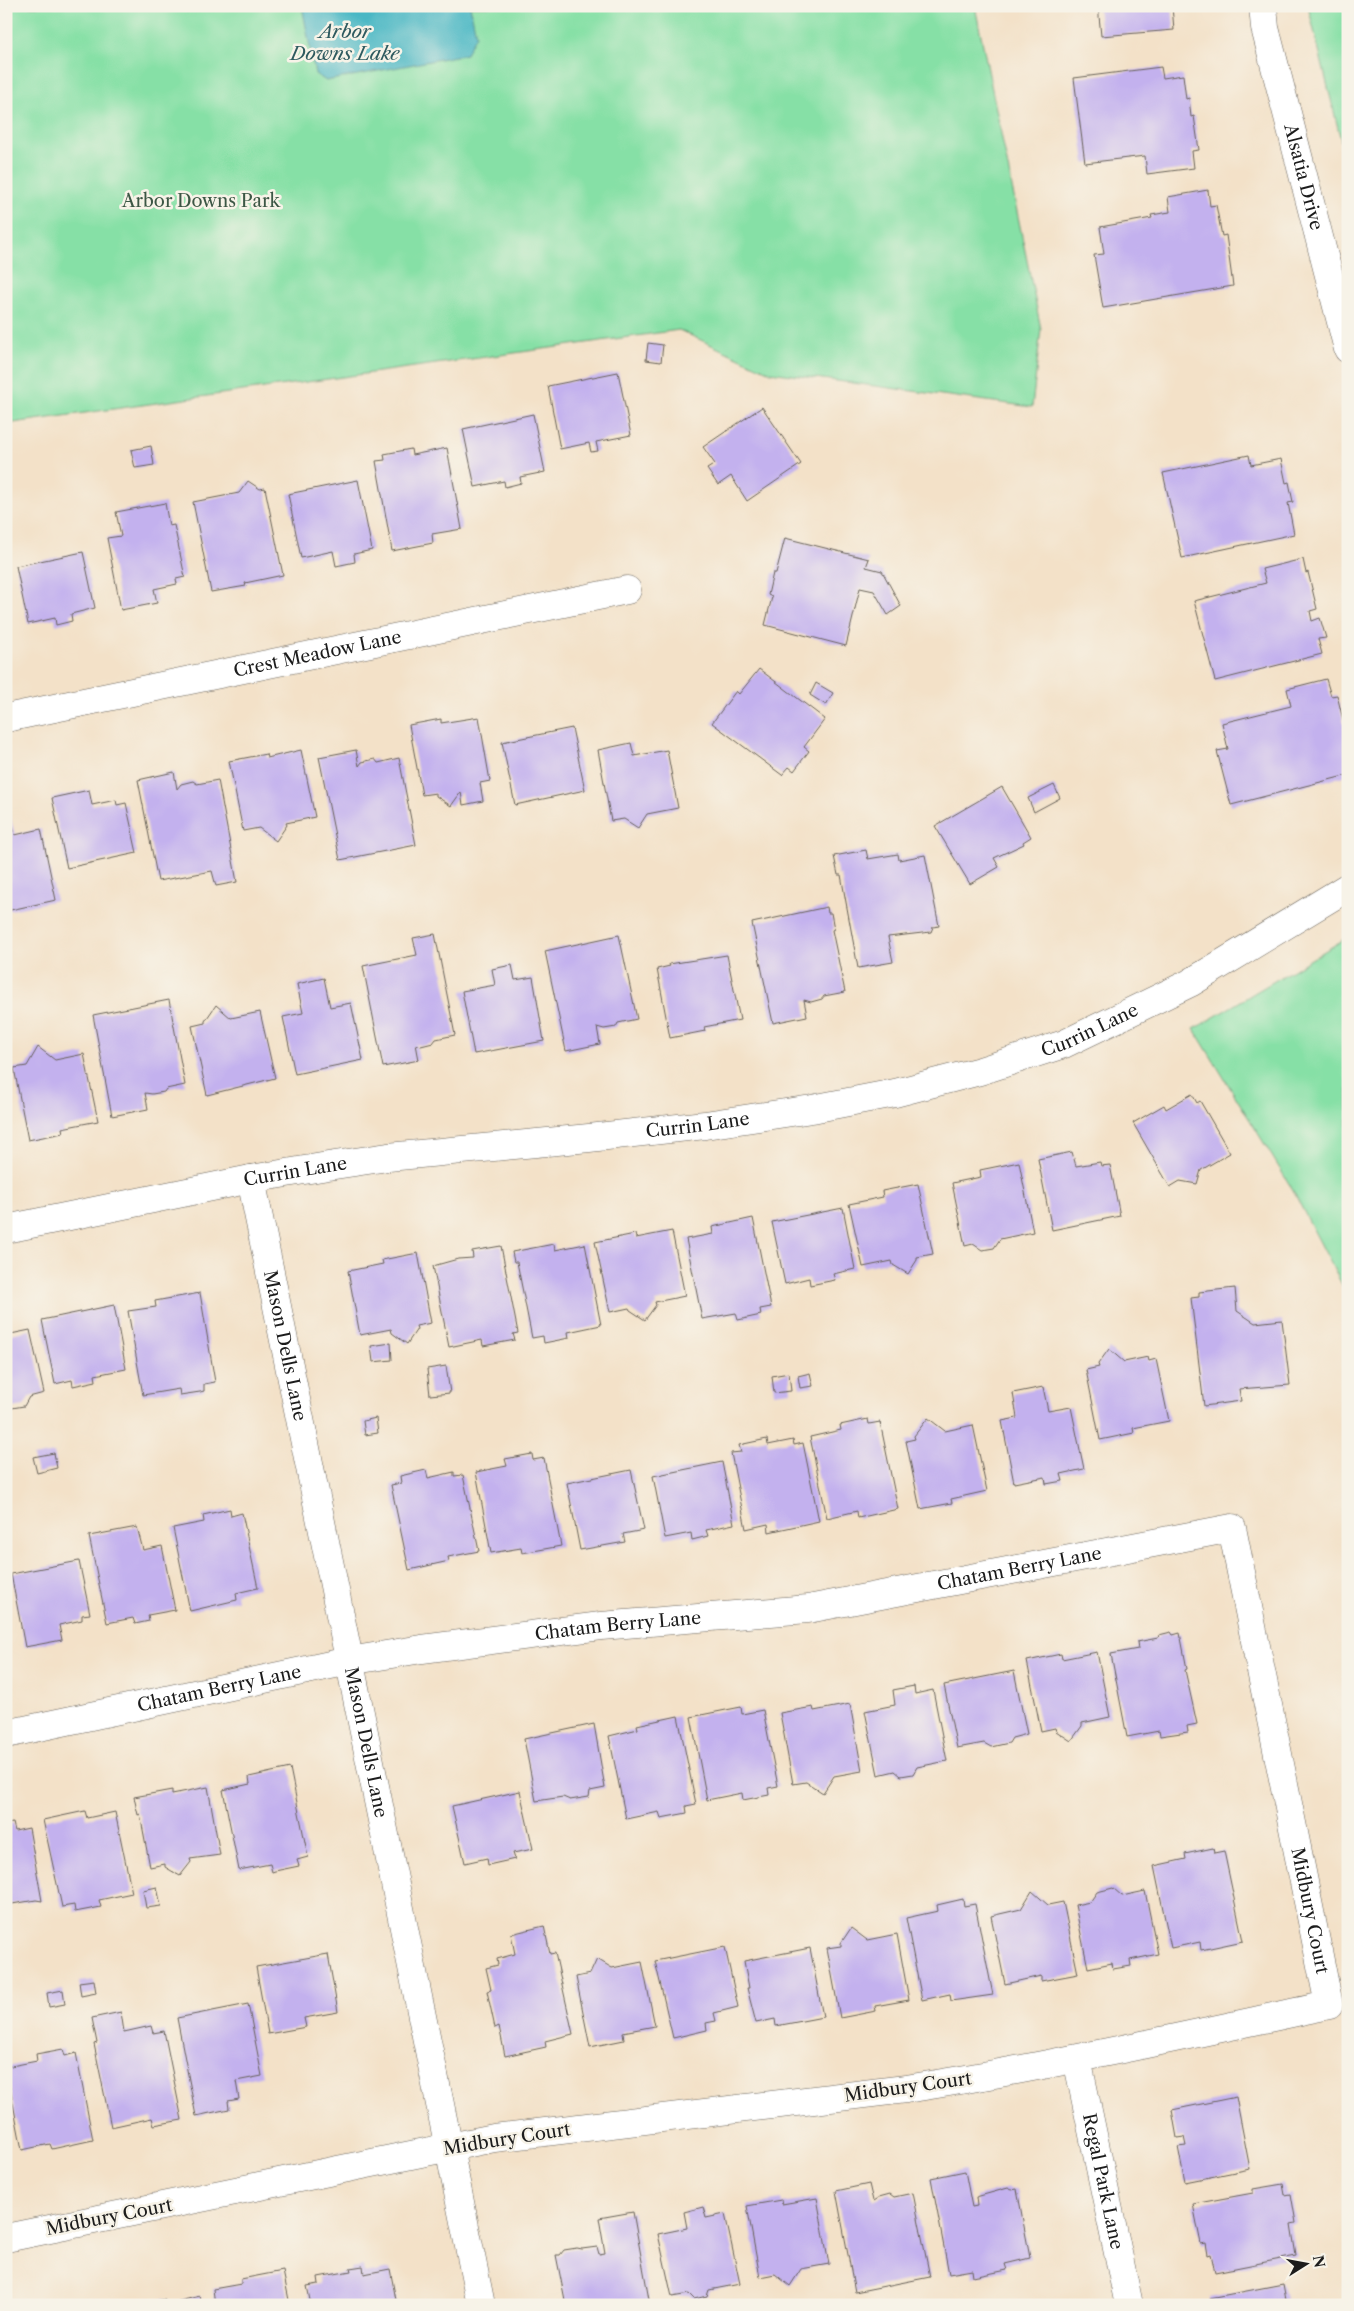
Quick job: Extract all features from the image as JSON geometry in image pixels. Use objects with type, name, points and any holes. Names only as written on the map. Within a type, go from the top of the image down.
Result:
[{"type":"street","name":"Alsatia Drive","points":[[1262,6],[1348,349]]},
{"type":"street","name":"Crest Meadow Lane","points":[[6,718],[627,590]]},
{"type":"street","name":"Currin Lane","points":[[6,1229],[250,1179],[388,1157],[715,1124],[886,1094],[980,1071],[1064,1044],[1190,983],[1348,887]]},
{"type":"street","name":"Mason Dells Lane","points":[[250,1179],[482,2305]]},
{"type":"street","name":"Chatam Berry Lane","points":[[6,1734],[422,1648],[601,1626],[808,1609],[1232,1528]]},
{"type":"street","name":"Midbury Court","points":[[6,2238],[494,2138],[906,2089],[1077,2059],[1329,2005],[1232,1528]]},
{"type":"street","name":"Regal Park Lane","points":[[1077,2059],[1129,2305]]},
{"type":"green space","name":"Arbor Downs Park","points":[[6,6],[975,6],[1041,329],[1032,407],[770,372],[679,330],[6,424]]},
{"type":"green space","points":[[1308,6],[1348,6],[1348,169]]},
{"type":"green space","points":[[1348,937],[1348,1296],[1291,1187],[1194,1029]]},
{"type":"water","name":"Arbor Downs Lake","points":[[302,6],[470,6],[476,35],[466,54],[326,81],[315,74]]},
{"type":"building","points":[[1098,6],[1172,6],[1174,30],[1101,36]]},
{"type":"building","points":[[1161,67],[1163,78],[1183,75],[1186,99],[1189,98],[1191,117],[1194,116],[1199,150],[1192,151],[1194,168],[1147,174],[1145,156],[1085,163],[1074,78]]},
{"type":"building","points":[[1208,190],[1210,206],[1216,205],[1222,236],[1226,235],[1233,286],[1103,308],[1094,255],[1104,254],[1100,227],[1152,218],[1151,215],[1170,212],[1168,197]]},
{"type":"building","points":[[648,343],[663,345],[661,362],[646,360]]},
{"type":"building","points":[[618,372],[631,435],[596,442],[598,451],[591,452],[589,443],[560,449],[548,386]]},
{"type":"building","points":[[762,407],[801,464],[747,501],[731,476],[718,485],[707,469],[715,464],[703,447]]},
{"type":"building","points":[[533,414],[545,472],[520,477],[521,483],[505,487],[504,481],[475,487],[463,429]]},
{"type":"building","points":[[151,446],[154,465],[135,468],[131,450]]},
{"type":"building","points":[[447,448],[462,529],[432,534],[433,543],[392,551],[376,461],[385,460],[384,454],[411,449],[412,455]]},
{"type":"building","points":[[1249,455],[1251,465],[1281,459],[1286,483],[1289,482],[1293,502],[1288,503],[1294,534],[1182,558],[1163,473]]},
{"type":"building","points":[[358,480],[372,550],[354,554],[355,562],[336,566],[333,551],[301,558],[288,494]]},
{"type":"building","points":[[248,481],[260,489],[265,488],[283,575],[245,583],[246,586],[211,592],[193,502],[239,493]]},
{"type":"building","points":[[165,503],[169,526],[174,525],[185,577],[176,579],[177,584],[154,589],[157,603],[121,610],[107,538],[121,536],[116,512]]},
{"type":"building","points":[[785,538],[869,559],[866,567],[882,571],[901,606],[888,615],[874,591],[860,588],[846,646],[765,625],[772,597],[768,595],[773,573],[776,573]]},
{"type":"building","points":[[83,552],[95,608],[71,614],[72,621],[56,625],[55,618],[28,624],[16,566]]},
{"type":"building","points":[[1303,559],[1317,609],[1310,611],[1312,621],[1320,618],[1326,638],[1318,639],[1322,654],[1215,681],[1194,601],[1266,583],[1262,569]]},
{"type":"building","points":[[759,669],[825,719],[804,747],[809,751],[794,771],[789,767],[782,775],[712,723],[736,691],[739,694]]},
{"type":"building","points":[[1326,679],[1331,696],[1337,695],[1344,724],[1348,723],[1348,775],[1231,805],[1217,751],[1228,749],[1222,723],[1291,706],[1287,689]]},
{"type":"building","points":[[816,683],[833,693],[826,705],[810,695]]},
{"type":"building","points":[[479,717],[490,781],[480,783],[483,801],[463,805],[461,792],[451,806],[436,796],[436,793],[422,795],[409,725],[441,719],[441,723]]},
{"type":"building","points":[[572,728],[585,790],[515,805],[502,742]]},
{"type":"building","points":[[631,743],[634,756],[667,750],[678,808],[647,814],[638,828],[624,819],[611,821],[598,750]]},
{"type":"building","points":[[301,750],[315,817],[286,823],[287,825],[276,841],[259,828],[243,831],[229,761],[266,754],[267,758]]},
{"type":"building","points":[[356,750],[359,766],[362,762],[375,759],[378,763],[399,758],[416,845],[340,860],[319,757]]},
{"type":"building","points":[[174,772],[177,789],[181,784],[193,781],[197,784],[218,780],[237,882],[216,886],[212,871],[158,881],[138,780]]},
{"type":"building","points":[[1054,785],[1060,798],[1034,812],[1028,798]]},
{"type":"building","points":[[1002,787],[1031,837],[1023,842],[1024,844],[994,858],[999,867],[970,884],[935,826]]},
{"type":"building","points":[[89,790],[92,805],[116,800],[117,805],[126,803],[137,853],[67,868],[52,798]]},
{"type":"building","points":[[10,816],[15,835],[41,829],[56,900],[6,911],[6,817]]},
{"type":"building","points":[[866,850],[868,859],[898,854],[899,860],[925,855],[939,926],[933,927],[931,932],[888,937],[893,962],[858,968],[841,875],[838,875],[834,856]]},
{"type":"building","points":[[827,907],[828,913],[831,913],[834,929],[832,930],[845,992],[824,996],[822,999],[811,1002],[804,1000],[807,1016],[773,1023],[752,923]]},
{"type":"building","points":[[435,934],[455,1035],[436,1039],[433,1043],[421,1046],[416,1044],[419,1060],[383,1067],[363,966],[417,955],[413,938]]},
{"type":"building","points":[[619,935],[637,1019],[618,1023],[616,1027],[604,1029],[597,1027],[600,1044],[566,1051],[545,951]]},
{"type":"building","points":[[727,955],[740,1020],[704,1027],[705,1031],[670,1038],[657,969],[670,966],[669,964]]},
{"type":"building","points":[[512,965],[515,980],[533,977],[544,1041],[474,1054],[462,991],[495,985],[492,969]]},
{"type":"building","points":[[324,978],[330,1007],[351,1003],[363,1060],[295,1074],[283,1017],[303,1013],[297,984]]},
{"type":"building","points":[[169,1000],[185,1085],[166,1089],[164,1092],[145,1093],[148,1109],[112,1116],[93,1015]]},
{"type":"building","points":[[216,1005],[231,1018],[260,1012],[275,1078],[207,1095],[192,1026],[205,1023]]},
{"type":"building","points":[[38,1047],[55,1060],[84,1054],[98,1121],[62,1128],[63,1133],[28,1140],[14,1068],[27,1066]]},
{"type":"building","points":[[1192,1094],[1197,1103],[1200,1101],[1230,1153],[1201,1170],[1197,1184],[1180,1181],[1170,1187],[1133,1123],[1164,1105],[1166,1109]]},
{"type":"building","points":[[1072,1152],[1076,1166],[1100,1162],[1101,1166],[1110,1165],[1120,1216],[1052,1230],[1038,1159]]},
{"type":"building","points":[[1019,1162],[1033,1232],[1000,1239],[994,1248],[982,1250],[973,1244],[965,1246],[952,1183],[981,1177],[980,1170]]},
{"type":"building","points":[[918,1184],[933,1254],[917,1257],[908,1274],[893,1265],[892,1261],[863,1267],[849,1204],[883,1197],[882,1191]]},
{"type":"building","points":[[843,1208],[855,1269],[833,1274],[835,1280],[810,1285],[809,1278],[785,1284],[772,1222]]},
{"type":"building","points":[[753,1218],[771,1307],[760,1309],[761,1315],[738,1320],[736,1313],[702,1319],[686,1239],[713,1234],[712,1227]]},
{"type":"building","points":[[672,1231],[685,1296],[655,1302],[656,1305],[645,1320],[629,1308],[610,1312],[595,1242],[635,1234],[636,1238]]},
{"type":"building","points":[[554,1244],[555,1250],[585,1244],[601,1325],[568,1332],[569,1338],[544,1343],[543,1336],[532,1338],[517,1262],[514,1262],[512,1252]]},
{"type":"building","points":[[501,1246],[518,1333],[513,1334],[515,1340],[483,1346],[482,1340],[449,1347],[433,1266],[458,1259],[473,1258],[472,1251]]},
{"type":"building","points":[[418,1253],[431,1323],[416,1326],[417,1329],[407,1344],[392,1333],[391,1329],[360,1335],[348,1271],[383,1264],[382,1260]]},
{"type":"building","points":[[1235,1288],[1237,1311],[1255,1323],[1282,1320],[1290,1385],[1239,1389],[1241,1401],[1204,1406],[1191,1298],[1199,1297],[1199,1292]]},
{"type":"building","points":[[200,1293],[215,1382],[204,1384],[204,1391],[200,1392],[180,1395],[179,1389],[143,1395],[128,1311],[156,1307],[155,1301]]},
{"type":"building","points":[[114,1305],[126,1369],[95,1375],[96,1381],[73,1386],[72,1380],[55,1384],[42,1320]]},
{"type":"building","points":[[30,1330],[44,1393],[29,1397],[24,1406],[12,1408],[6,1404],[6,1335]]},
{"type":"building","points":[[391,1343],[392,1360],[373,1362],[371,1346]]},
{"type":"building","points":[[1109,1349],[1124,1362],[1148,1357],[1149,1361],[1156,1359],[1169,1421],[1133,1428],[1134,1433],[1100,1440],[1086,1370],[1099,1367],[1098,1364]]},
{"type":"building","points":[[446,1366],[450,1393],[430,1395],[427,1369]]},
{"type":"building","points":[[789,1373],[791,1391],[774,1393],[772,1376]]},
{"type":"building","points":[[810,1373],[813,1386],[800,1388],[798,1376]]},
{"type":"building","points":[[1043,1387],[1048,1411],[1071,1407],[1084,1469],[1061,1474],[1063,1481],[1046,1484],[1045,1477],[1014,1483],[1002,1421],[1017,1418],[1013,1393]]},
{"type":"building","points":[[376,1418],[378,1433],[365,1435],[363,1421]]},
{"type":"building","points":[[928,1418],[945,1431],[973,1425],[987,1491],[951,1499],[952,1503],[920,1509],[906,1441],[915,1439],[914,1436]]},
{"type":"building","points":[[868,1419],[869,1424],[880,1422],[898,1509],[858,1518],[857,1511],[827,1518],[810,1437],[841,1430],[840,1425]]},
{"type":"building","points":[[767,1439],[768,1445],[793,1440],[794,1445],[803,1443],[819,1521],[769,1532],[768,1524],[746,1529],[731,1453],[741,1452],[739,1445]]},
{"type":"building","points":[[54,1453],[57,1468],[37,1473],[33,1457]]},
{"type":"building","points":[[532,1454],[533,1460],[544,1458],[561,1546],[522,1553],[521,1548],[491,1553],[476,1472],[507,1466],[505,1459]]},
{"type":"building","points":[[722,1462],[734,1524],[706,1530],[708,1536],[692,1540],[691,1533],[665,1538],[653,1476]]},
{"type":"building","points":[[426,1470],[428,1478],[454,1472],[454,1476],[463,1475],[479,1551],[448,1557],[449,1561],[409,1570],[391,1485],[401,1483],[400,1476]]},
{"type":"building","points":[[631,1470],[644,1530],[623,1534],[625,1542],[580,1550],[567,1483]]},
{"type":"building","points":[[230,1509],[231,1516],[242,1513],[258,1588],[236,1593],[237,1600],[190,1611],[173,1528],[204,1522],[203,1515]]},
{"type":"building","points":[[137,1527],[143,1550],[162,1546],[175,1610],[148,1615],[149,1621],[135,1624],[133,1618],[107,1623],[89,1536]]},
{"type":"building","points":[[79,1561],[90,1614],[82,1615],[82,1620],[59,1625],[62,1640],[25,1647],[11,1574]]},
{"type":"building","points":[[1171,1632],[1173,1635],[1180,1633],[1187,1669],[1185,1670],[1197,1724],[1187,1726],[1188,1732],[1160,1736],[1159,1731],[1127,1737],[1111,1654],[1138,1649],[1137,1642],[1158,1638],[1159,1635]]},
{"type":"building","points":[[1097,1652],[1110,1717],[1082,1723],[1082,1726],[1071,1741],[1056,1731],[1055,1728],[1041,1731],[1027,1661],[1061,1654],[1062,1659]]},
{"type":"building","points":[[1014,1671],[1027,1734],[1012,1738],[1009,1743],[991,1747],[984,1743],[957,1748],[944,1685]]},
{"type":"building","points":[[914,1686],[915,1694],[933,1690],[947,1761],[917,1767],[913,1774],[901,1776],[895,1771],[878,1775],[865,1711],[895,1705],[893,1690]]},
{"type":"building","points":[[850,1704],[862,1771],[834,1776],[823,1793],[806,1782],[793,1784],[780,1713],[813,1707],[814,1711]]},
{"type":"building","points":[[741,1707],[742,1714],[763,1710],[778,1786],[768,1788],[769,1795],[743,1800],[742,1793],[707,1800],[691,1717]]},
{"type":"building","points":[[678,1716],[696,1804],[686,1806],[687,1813],[661,1818],[659,1812],[626,1819],[609,1736],[638,1729],[637,1725]]},
{"type":"building","points":[[594,1724],[605,1788],[590,1791],[589,1797],[570,1800],[563,1797],[536,1801],[524,1739]]},
{"type":"building","points":[[290,1768],[308,1857],[297,1860],[299,1866],[272,1872],[270,1864],[239,1870],[223,1790],[250,1784],[249,1777]]},
{"type":"building","points":[[208,1787],[220,1855],[190,1859],[191,1862],[180,1876],[165,1867],[165,1864],[150,1867],[140,1814],[138,1815],[134,1797],[172,1790],[172,1794]]},
{"type":"building","points":[[520,1791],[533,1849],[513,1853],[515,1859],[488,1865],[487,1858],[465,1863],[452,1806]]},
{"type":"building","points":[[85,1811],[87,1818],[115,1812],[132,1893],[99,1900],[101,1907],[75,1912],[74,1905],[62,1907],[43,1820]]},
{"type":"building","points":[[13,1823],[15,1831],[29,1828],[42,1901],[36,1900],[6,1905],[6,1824]]},
{"type":"building","points":[[1213,1848],[1214,1853],[1224,1851],[1243,1941],[1201,1950],[1200,1942],[1171,1948],[1154,1866],[1186,1859],[1185,1854]]},
{"type":"building","points":[[157,1887],[161,1906],[146,1908],[143,1890]]},
{"type":"building","points":[[1113,1888],[1122,1896],[1145,1891],[1158,1954],[1130,1960],[1131,1966],[1113,1969],[1112,1963],[1088,1968],[1075,1905],[1090,1902],[1097,1892]]},
{"type":"building","points":[[1032,1891],[1048,1905],[1063,1902],[1078,1974],[1041,1981],[1041,1976],[1005,1984],[991,1916],[1021,1909]]},
{"type":"building","points":[[963,1899],[964,1906],[975,1904],[993,1995],[951,2001],[950,1994],[922,2000],[906,1918],[938,1911],[937,1905]]},
{"type":"building","points":[[544,1926],[550,1954],[555,1953],[573,2034],[545,2041],[546,2047],[505,2056],[499,2026],[495,2028],[487,1991],[491,1990],[486,1968],[498,1965],[497,1959],[515,1954],[511,1934]]},
{"type":"building","points":[[851,1928],[867,1940],[897,1934],[909,2000],[875,2006],[876,2011],[840,2018],[827,1948],[841,1946]]},
{"type":"building","points":[[725,1947],[738,2007],[714,2013],[716,2021],[706,2023],[707,2030],[673,2038],[655,1961]]},
{"type":"building","points":[[810,1948],[823,2017],[776,2026],[775,2019],[756,2023],[747,1988],[749,1988],[744,1961]]},
{"type":"building","points":[[328,1954],[338,2012],[304,2018],[306,2027],[268,2034],[256,1967]]},
{"type":"building","points":[[597,1959],[612,1968],[642,1962],[655,2026],[623,2032],[624,2040],[590,2047],[576,1977],[590,1974]]},
{"type":"building","points":[[94,1980],[96,1993],[81,1996],[79,1982]]},
{"type":"building","points":[[63,1990],[65,2004],[49,2007],[47,1993]]},
{"type":"building","points":[[248,2004],[262,2076],[236,2081],[239,2099],[228,2101],[229,2109],[196,2116],[177,2018]]},
{"type":"building","points":[[121,2012],[124,2032],[151,2026],[153,2033],[164,2031],[182,2120],[154,2125],[152,2118],[111,2127],[94,2044],[97,2043],[92,2018]]},
{"type":"building","points":[[63,2049],[65,2056],[76,2053],[93,2140],[52,2149],[50,2144],[22,2150],[6,2067],[37,2061],[36,2054]]},
{"type":"building","points":[[1236,2097],[1250,2169],[1185,2182],[1178,2147],[1186,2146],[1184,2137],[1177,2138],[1172,2110]]},
{"type":"building","points":[[965,2171],[972,2207],[977,2206],[976,2197],[1008,2188],[1012,2190],[1017,2189],[1030,2258],[1005,2264],[1007,2270],[973,2277],[972,2270],[949,2274],[931,2178]]},
{"type":"building","points":[[869,2184],[873,2201],[890,2194],[894,2197],[913,2193],[930,2277],[855,2292],[836,2191]]},
{"type":"building","points":[[1283,2184],[1285,2195],[1291,2194],[1296,2223],[1291,2224],[1296,2256],[1215,2272],[1211,2254],[1208,2255],[1206,2243],[1201,2244],[1193,2204],[1253,2193],[1253,2189]]},
{"type":"building","points":[[817,2198],[829,2264],[801,2269],[790,2286],[775,2274],[760,2277],[747,2206],[781,2200],[782,2204]]},
{"type":"building","points":[[703,2207],[706,2218],[725,2214],[740,2284],[709,2290],[707,2296],[694,2299],[689,2294],[672,2297],[658,2234],[687,2228],[684,2212]]},
{"type":"building","points":[[633,2212],[650,2305],[566,2305],[556,2255],[560,2255],[564,2250],[597,2247],[599,2254],[605,2253],[599,2218]]},
{"type":"building","points":[[363,2266],[364,2274],[390,2269],[397,2305],[311,2305],[307,2286],[319,2284],[318,2277],[351,2271],[350,2268]]},
{"type":"building","points":[[283,2271],[290,2305],[215,2305],[213,2289],[241,2284],[241,2279]]},
{"type":"building","points":[[1283,2284],[1287,2305],[1211,2305],[1210,2298]]},
{"type":"building","points":[[200,2296],[202,2305],[167,2305],[167,2304]]},
{"type":"building","points":[[165,2299],[166,2305],[143,2305],[143,2304]]}]
